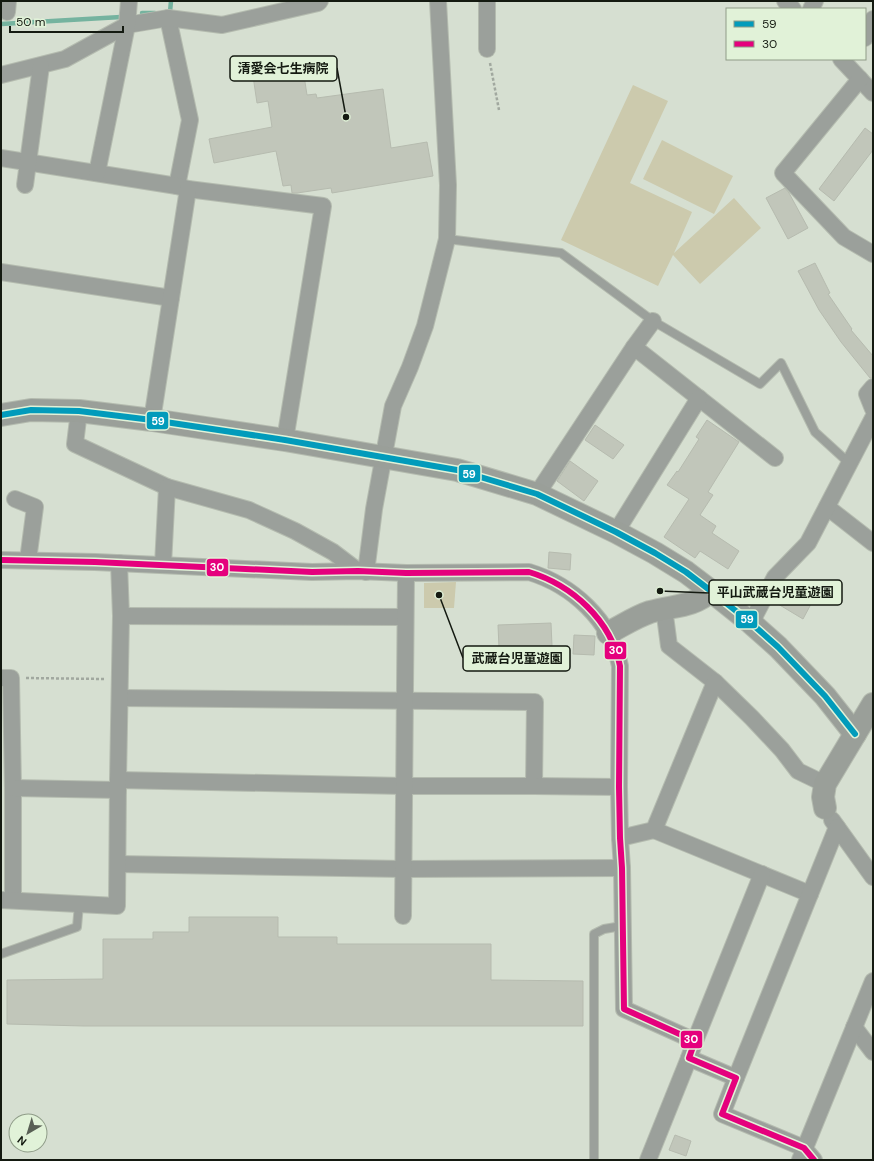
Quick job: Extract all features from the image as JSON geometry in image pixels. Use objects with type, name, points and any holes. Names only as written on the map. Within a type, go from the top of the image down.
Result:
[{"type":"street","points":[[97,173],[126,25],[129,1]]},
{"type":"street","points":[[1,75],[65,59],[126,25],[168,18],[222,25],[318,3],[320,1]]},
{"type":"street","points":[[362,571],[393,406],[410,367],[425,326],[447,239],[448,185],[438,1]]},
{"type":"street","points":[[487,1],[487,49]]},
{"type":"street","points":[[152,420],[171,298],[190,120],[168,18]]},
{"type":"street","points":[[866,36],[873,19]]},
{"type":"street","points":[[25,185],[41,66]]},
{"type":"street","points":[[873,92],[852,67],[783,173],[844,237],[873,254]]},
{"type":"street","points":[[1,158],[183,188],[323,206],[285,440]]},
{"type":"street","points":[[1,272],[171,298]]},
{"type":"street","points":[[538,494],[634,347],[653,321]]},
{"type":"street","points":[[634,347],[775,458]]},
{"type":"street","points":[[873,387],[867,394],[873,409]]},
{"type":"street","points":[[616,532],[699,398]]},
{"type":"street","points":[[1,415],[31,410],[79,411],[152,420],[384,456],[457,470],[538,494],[616,532],[686,572],[751,622],[825,696],[855,734]]},
{"type":"street","points":[[79,411],[75,444],[167,486],[249,510],[295,531],[333,552],[362,571]]},
{"type":"street","points":[[751,622],[775,577],[808,543],[873,418]]},
{"type":"street","points":[[163,565],[167,486]]},
{"type":"street","points":[[15,499],[35,507],[28,560]]},
{"type":"street","points":[[827,508],[873,543]]},
{"type":"street","points":[[1,560],[119,563],[312,572],[529,572],[556,582],[575,595],[596,616],[608,633],[617,653],[620,666],[620,838],[622,868],[624,1009],[695,1041]]},
{"type":"street","points":[[6,678],[13,788],[7,900],[117,906],[121,616],[119,563]]},
{"type":"street","points":[[403,916],[406,573]]},
{"type":"street","points":[[608,633],[634,619],[664,608],[688,605],[698,601],[711,591]]},
{"type":"street","points":[[664,608],[669,646],[715,682],[757,723],[782,750],[798,771],[825,784]]},
{"type":"street","points":[[121,616],[405,617]]},
{"type":"street","points":[[654,830],[715,682]]},
{"type":"street","points":[[120,698],[535,702],[534,786]]},
{"type":"street","points":[[872,707],[825,784],[822,797],[825,808],[837,827],[873,876]]},
{"type":"street","points":[[13,788],[118,785],[620,787]]},
{"type":"street","points":[[814,1160],[722,1114],[837,827]]},
{"type":"street","points":[[620,838],[654,830],[810,894]]},
{"type":"street","points":[[118,864],[403,869],[622,868]]},
{"type":"street","points":[[648,1160],[762,874]]},
{"type":"street","points":[[802,1154],[873,981]]},
{"type":"street","points":[[854,1027],[873,1052]]},
{"type":"street","points":[[689,1058],[736,1078]]},
{"type":"lane","points":[[447,239],[561,253],[653,321],[760,384],[781,363],[815,432],[849,462]]},
{"type":"lane","points":[[1,954],[77,926],[79,904]]},
{"type":"lane","points":[[594,1160],[594,934],[604,929],[622,926]]},
{"type":"path","points":[[492,75],[499,110]]},
{"type":"path","points":[[6,678],[119,679]]},
{"type":"shaded area","points":[[633,85],[668,101],[630,183],[692,212],[674,253],[734,198],[761,228],[700,284],[673,255],[658,286],[561,240]]},
{"type":"shaded area","points":[[662,140],[733,176],[714,214],[643,179]]},
{"type":"shaded area","points":[[456,582],[454,608],[424,608],[424,583]]},
{"type":"building","points":[[303,69],[307,95],[316,94],[317,98],[383,89],[391,148],[427,142],[433,176],[332,193],[331,188],[292,193],[291,185],[283,186],[276,151],[214,163],[209,139],[272,127],[268,101],[257,103],[253,76]]},
{"type":"building","points":[[865,128],[873,134],[873,150],[834,201],[819,189]]},
{"type":"building","points":[[785,188],[808,228],[788,239],[766,198]]},
{"type":"building","points":[[815,263],[830,293],[828,294],[852,329],[851,330],[873,356],[873,378],[870,378],[841,342],[819,310],[798,271]]},
{"type":"building","points":[[707,420],[739,442],[708,492],[713,495],[700,515],[716,526],[712,533],[739,551],[728,569],[700,551],[695,558],[664,537],[689,499],[667,485],[677,471],[678,472],[699,439],[696,437]]},
{"type":"building","points":[[595,425],[624,445],[613,459],[585,440]]},
{"type":"building","points":[[570,461],[598,481],[584,501],[557,481]]},
{"type":"building","points":[[549,552],[571,554],[570,570],[548,568]]},
{"type":"building","points":[[781,586],[811,604],[803,619],[773,601]]},
{"type":"building","points":[[551,623],[552,646],[499,648],[498,625]]},
{"type":"building","points":[[574,635],[595,636],[594,655],[573,654]]},
{"type":"building","points":[[189,917],[278,917],[278,937],[337,937],[337,944],[491,944],[491,980],[583,981],[583,1026],[84,1026],[7,1024],[7,980],[103,979],[103,939],[153,939],[153,932],[189,932]]},
{"type":"building","points":[[675,1135],[691,1141],[686,1156],[669,1150]]},
{"type":"waterway","points":[[166,12],[170,12],[171,1]]},
{"type":"waterway","points":[[142,13],[155,13]]},
{"type":"waterway","points":[[1,24],[121,17]]},
{"type":"transit line","name":"59","points":[[1,415],[31,410],[79,411],[152,420],[285,440],[457,470],[537,494],[616,532],[686,572],[751,623],[778,647],[825,696],[855,734]]},
{"type":"transit line","name":"30","points":[[1,560],[95,562],[312,572],[529,572],[545,578],[574,595],[599,619],[615,649],[620,666],[619,787],[624,1009],[695,1041],[689,1058],[736,1078],[722,1114],[804,1148],[814,1160]]},
{"type":"place","name":"清愛会七生病院","points":[[346,117]]},
{"type":"place","name":"平山武蔵台児童遊園","points":[[660,591]]},
{"type":"place","name":"武蔵台児童遊園","points":[[439,595]]}]
